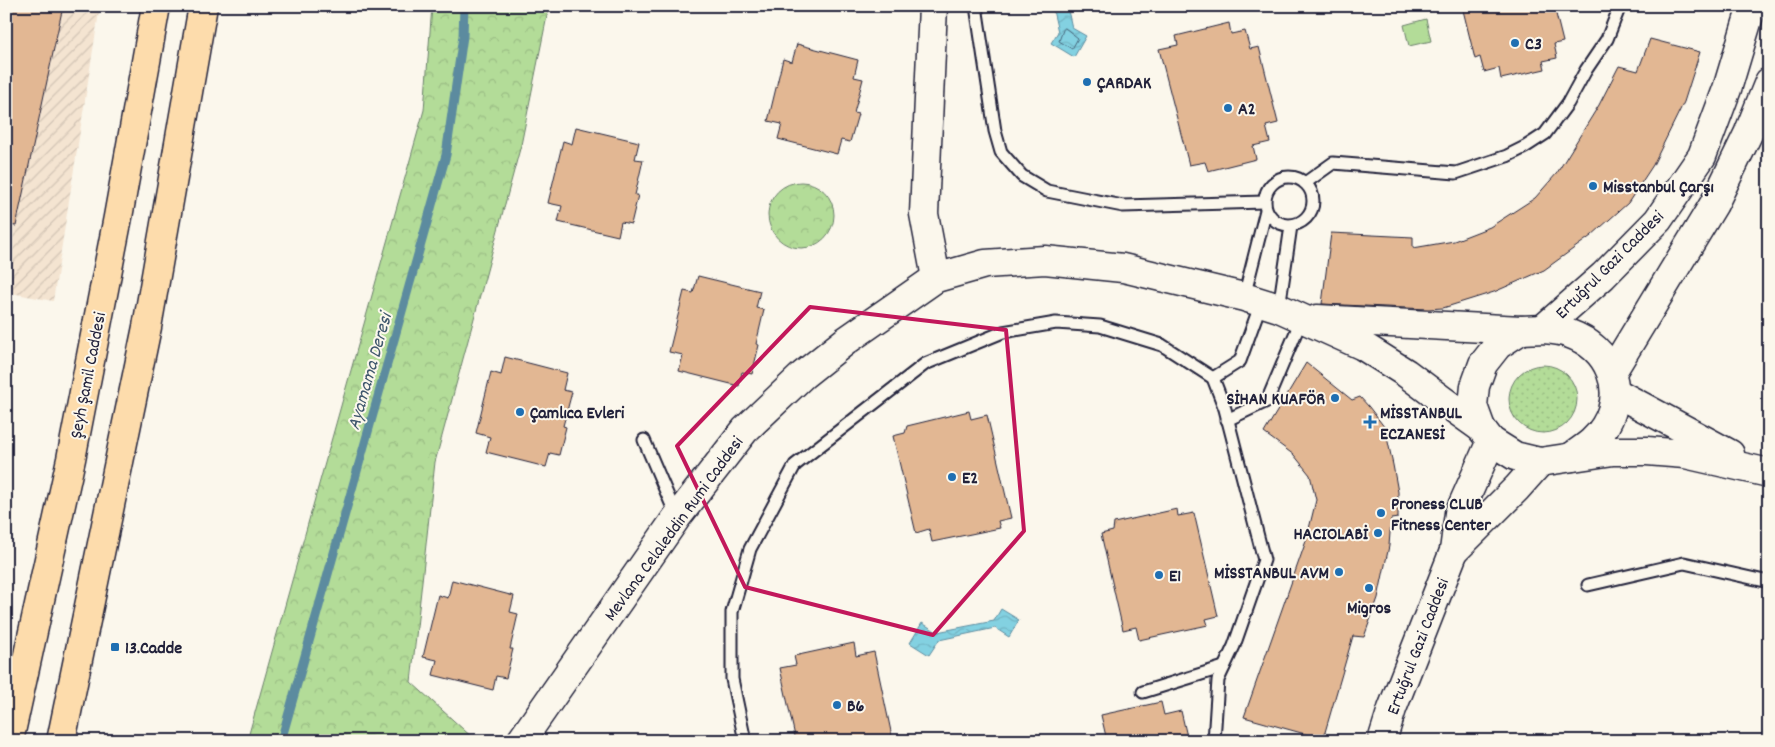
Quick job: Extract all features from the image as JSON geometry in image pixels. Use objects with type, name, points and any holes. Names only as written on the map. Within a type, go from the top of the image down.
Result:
[{"type":"main road","name":"Şeyh Şamil Caddesi","points":[[9,741],[71,459],[118,218],[156,6]]},
{"type":"main road","points":[[61,741],[147,328],[202,6]]},
{"type":"street","points":[[933,6],[924,214],[936,278]]},
{"type":"street","name":"Ertuğrul Gazi Caddesi","points":[[1532,329],[1603,276],[1658,220],[1702,156],[1727,89],[1752,6]]},
{"type":"street","points":[[1613,382],[1714,204],[1748,134],[1769,82]]},
{"type":"street","name":"Mevlana Celaleddin Rumi Caddesi","points":[[521,741],[677,517],[745,430],[802,375],[847,340],[936,278],[985,264],[1045,260],[1123,268],[1271,306]]},
{"type":"street","points":[[1271,306],[1569,333],[1590,344],[1605,360],[1613,382],[1611,414],[1604,428],[1590,444],[1570,458]]},
{"type":"street","points":[[1271,306],[1363,346],[1406,373],[1515,456],[1540,462],[1613,451],[1647,451],[1685,454],[1769,473],[1712,445],[1613,382]]},
{"type":"street","points":[[1454,551],[1459,513],[1486,434],[1473,406],[1475,386],[1483,364],[1498,345],[1532,329]]},
{"type":"street","points":[[1454,551],[1517,488],[1540,462]]},
{"type":"street","name":"Ertuğrul Gazi Caddesi","points":[[1382,741],[1392,709],[1454,551]]},
{"type":"lane","points":[[976,6],[995,131],[1001,152],[1022,176],[1047,191],[1122,206],[1265,206]]},
{"type":"lane","points":[[1305,183],[1333,163],[1456,173],[1507,156],[1525,147],[1546,134],[1568,103],[1586,70],[1607,39],[1620,6]]},
{"type":"lane","points":[[1227,420],[1267,401],[1271,306],[1265,206],[1266,194],[1269,187],[1282,178],[1290,177],[1305,183],[1310,189],[1313,205],[1306,219],[1299,224],[1291,226],[1276,222],[1270,217],[1265,206]]},
{"type":"lane","points":[[1213,378],[1240,361],[1271,306],[1291,226]]},
{"type":"lane","points":[[745,741],[732,679],[732,612],[750,549],[795,465],[925,364],[1004,332],[1056,323],[1100,326],[1162,345],[1213,378],[1227,420],[1264,560],[1234,646],[1218,680],[1214,741]]},
{"type":"lane","points":[[644,440],[677,517]]},
{"type":"lane","points":[[1588,586],[1684,563],[1769,582]]},
{"type":"lane","points":[[1143,692],[1224,667]]},
{"type":"highlighted area","points":[[810,307],[1006,330],[1024,531],[933,635],[745,587],[677,446]]},
{"type":"shaded area","points":[[6,6],[100,6],[53,301],[6,292]]},
{"type":"green space","points":[[432,6],[549,6],[521,145],[435,462],[411,682],[474,739],[473,741],[247,741],[424,110]]},
{"type":"green space","points":[[1426,19],[1431,41],[1409,46],[1404,25]]},
{"type":"green space","points":[[801,182],[813,185],[824,192],[831,203],[834,215],[831,227],[824,238],[813,245],[801,248],[789,245],[778,238],[771,227],[768,215],[771,203],[778,192],[789,185]]},
{"type":"green space","points":[[1536,365],[1550,365],[1562,370],[1572,380],[1577,392],[1577,406],[1572,418],[1562,428],[1550,433],[1536,433],[1524,428],[1514,418],[1509,406],[1509,392],[1514,380],[1524,370]]},
{"type":"water","points":[[1052,6],[1067,6],[1072,28],[1086,36],[1074,57],[1051,43],[1058,32]]},
{"type":"water","points":[[1001,609],[1019,620],[1009,637],[995,628],[939,640],[929,655],[910,643],[922,623],[937,632],[994,621]]},
{"type":"building","points":[[6,6],[63,6],[16,226],[6,225]]},
{"type":"building","name":"C3","points":[[1462,6],[1554,6],[1563,42],[1554,44],[1557,58],[1543,61],[1545,69],[1501,79],[1499,68],[1484,72],[1480,57],[1475,59]]},
{"type":"building","name":"A2","points":[[1229,23],[1231,34],[1245,31],[1250,49],[1259,47],[1278,123],[1266,126],[1270,142],[1253,146],[1256,159],[1208,171],[1205,162],[1189,165],[1159,49],[1178,45],[1176,36]]},
{"type":"building","name":"Misstanbul Çarşı","points":[[1650,39],[1700,52],[1684,102],[1653,165],[1628,203],[1591,236],[1544,270],[1494,292],[1443,308],[1322,304],[1331,233],[1413,237],[1413,248],[1454,241],[1490,227],[1535,198],[1557,173],[1599,105],[1619,66],[1638,71]]},
{"type":"building","points":[[797,44],[858,60],[854,77],[863,79],[854,113],[858,114],[850,142],[841,140],[837,154],[778,139],[782,124],[768,121],[783,59],[792,62]]},
{"type":"building","points":[[576,127],[639,142],[635,159],[643,160],[635,195],[638,195],[631,224],[621,222],[618,236],[558,222],[562,206],[548,203],[563,141],[572,144]]},
{"type":"building","points":[[698,276],[760,291],[756,308],[764,310],[756,344],[759,345],[752,374],[742,372],[739,386],[679,371],[683,355],[669,352],[684,291],[693,293]]},
{"type":"building","name":"Çamlıca Evleri","points":[[505,357],[567,373],[563,390],[572,392],[563,426],[566,427],[559,455],[550,453],[546,467],[486,452],[490,437],[476,433],[491,372],[501,375]]},
{"type":"building","name":"MİSSTANBUL AVM","points":[[1306,363],[1352,400],[1360,397],[1385,428],[1398,492],[1398,518],[1391,519],[1389,546],[1378,598],[1364,637],[1353,636],[1323,739],[1244,717],[1306,541],[1316,500],[1310,475],[1294,455],[1264,433]]},
{"type":"building","name":"E2","points":[[969,411],[971,419],[987,415],[1011,518],[998,521],[1000,528],[932,542],[929,529],[916,533],[893,436],[905,433],[907,426]]},
{"type":"building","name":"E1","points":[[1177,509],[1178,516],[1194,513],[1218,616],[1206,619],[1208,625],[1139,640],[1136,627],[1123,630],[1101,534],[1113,531],[1114,523]]},
{"type":"building","points":[[452,580],[514,596],[510,612],[518,614],[510,649],[513,649],[506,678],[496,676],[493,690],[433,675],[437,660],[423,657],[438,595],[448,598]]},
{"type":"building","name":"B6","points":[[854,643],[856,656],[874,652],[893,741],[796,741],[780,668],[796,665],[794,656]]},
{"type":"building","points":[[1161,702],[1164,715],[1181,711],[1188,741],[1107,741],[1101,715]]},
{"type":"waterway","name":"Ayamama Deresi","points":[[281,741],[446,155],[463,36],[464,6]]},
{"type":"place","name":"C3","points":[[1515,43]]},
{"type":"place","name":"ÇARDAK","points":[[1087,82]]},
{"type":"place","name":"A2","points":[[1228,108]]},
{"type":"place","name":"Misstanbul Çarşı","points":[[1593,186]]},
{"type":"place","name":"SİHAN KUAFÖR","points":[[1335,398]]},
{"type":"place","name":"Çamlıca Evleri","points":[[520,412]]},
{"type":"place","name":"MİSSTANBUL ECZANESİ","points":[[1370,422]]},
{"type":"place","name":"E2","points":[[952,477]]},
{"type":"place","name":"Proness CLUB Fitness Center","points":[[1381,513]]},
{"type":"place","name":"HACIOLABİ","points":[[1378,533]]},
{"type":"place","name":"MİSSTANBUL AVM","points":[[1339,572]]},
{"type":"place","name":"E1","points":[[1159,575]]},
{"type":"place","name":"Migros","points":[[1369,588]]},
{"type":"place","name":"13.Cadde","points":[[115,647]]},
{"type":"place","name":"B6","points":[[837,705]]}]
